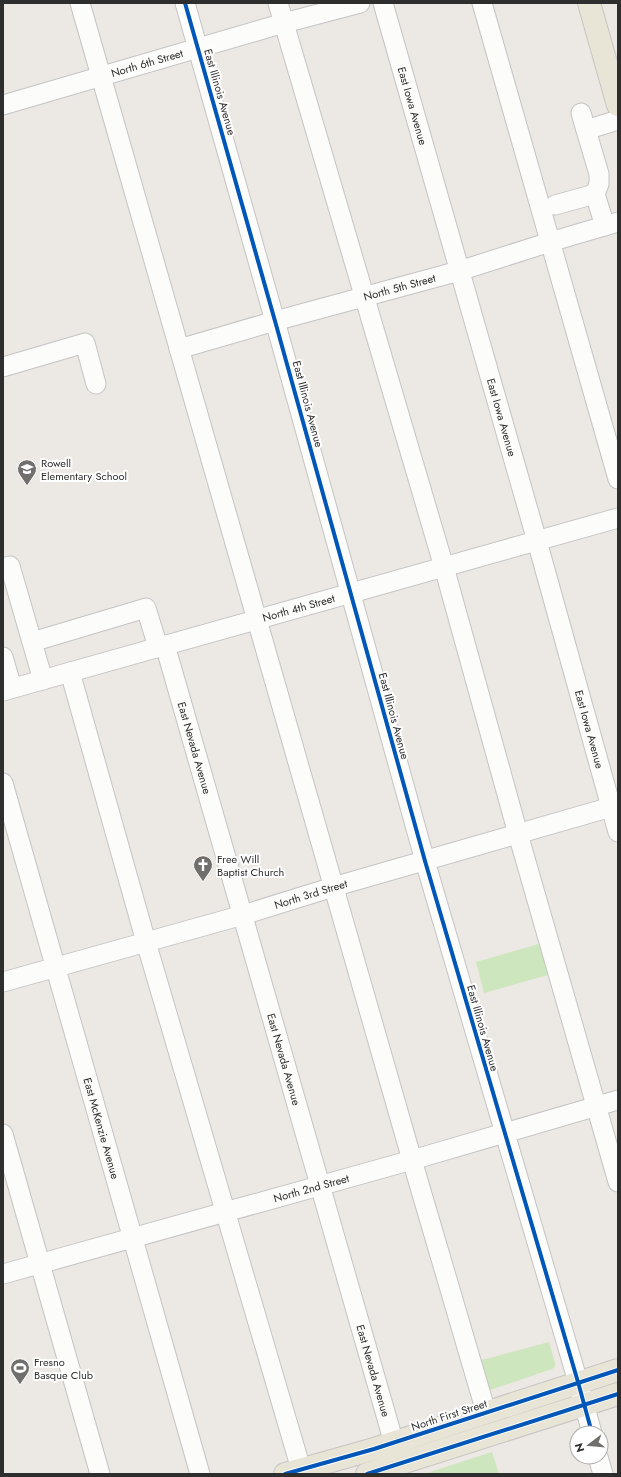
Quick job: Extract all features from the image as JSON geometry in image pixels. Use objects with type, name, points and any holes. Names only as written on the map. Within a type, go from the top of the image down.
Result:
[{"type":"main road","points":[[589,3],[618,105]]},
{"type":"main road","name":"North First Street","points":[[293,1472],[394,1442],[618,1370]]},
{"type":"main road","points":[[367,1474],[401,1469],[583,1404],[618,1394]]},
{"type":"street","points":[[80,3],[258,619],[333,887],[486,1412]]},
{"type":"street","name":"East Illinois Avenue","points":[[185,3],[276,321],[425,861],[590,1425]]},
{"type":"street","points":[[278,3],[444,567],[518,834],[618,1182]]},
{"type":"street","name":"North 6th Street","points":[[4,100],[101,76],[284,23],[360,3]]},
{"type":"street","name":"East Iowa Avenue","points":[[383,3],[614,806],[618,832]]},
{"type":"street","points":[[482,3],[618,479]]},
{"type":"street","points":[[611,224],[595,194],[599,184],[599,174],[584,121],[618,120]]},
{"type":"street","points":[[556,205],[595,194]]},
{"type":"street","name":"North 5th Street","points":[[179,349],[459,271],[611,224]]},
{"type":"street","points":[[3,367],[85,343],[96,384]]},
{"type":"street","name":"North 4th Street","points":[[8,689],[618,518]]},
{"type":"street","points":[[6,567],[32,642],[43,680]]},
{"type":"street","name":"East Nevada Avenue","points":[[32,642],[146,608],[161,646],[243,915],[401,1469]]},
{"type":"street","points":[[3,658],[8,689]]},
{"type":"street","points":[[70,672],[146,942],[226,1211],[293,1472]]},
{"type":"street","name":"East McKenzie Avenue","points":[[3,783],[200,1474]]},
{"type":"street","name":"North 3rd Street","points":[[3,982],[243,915],[333,887],[614,806]]},
{"type":"street","name":"North 2nd Street","points":[[3,1274],[412,1160],[618,1100]]},
{"type":"street","points":[[3,1134],[100,1474]]},
{"type":"green space","points":[[546,942],[555,973],[484,993],[476,962]]},
{"type":"green space","points":[[549,1342],[555,1367],[487,1391],[478,1361]]},
{"type":"green space","points":[[492,1452],[499,1474],[426,1474],[427,1473]]},
{"type":"cycle path","points":[[185,3],[425,861],[590,1425]]},
{"type":"cycle path","points":[[285,1474],[374,1449],[618,1370]]},
{"type":"cycle path","points":[[367,1474],[618,1394]]},
{"type":"place","name":"Rowell Elementary School","points":[[27,486]]},
{"type":"place","name":"Free Will Baptist Church","points":[[203,882]]},
{"type":"place","name":"Fresno Basque Club","points":[[20,1385]]}]
